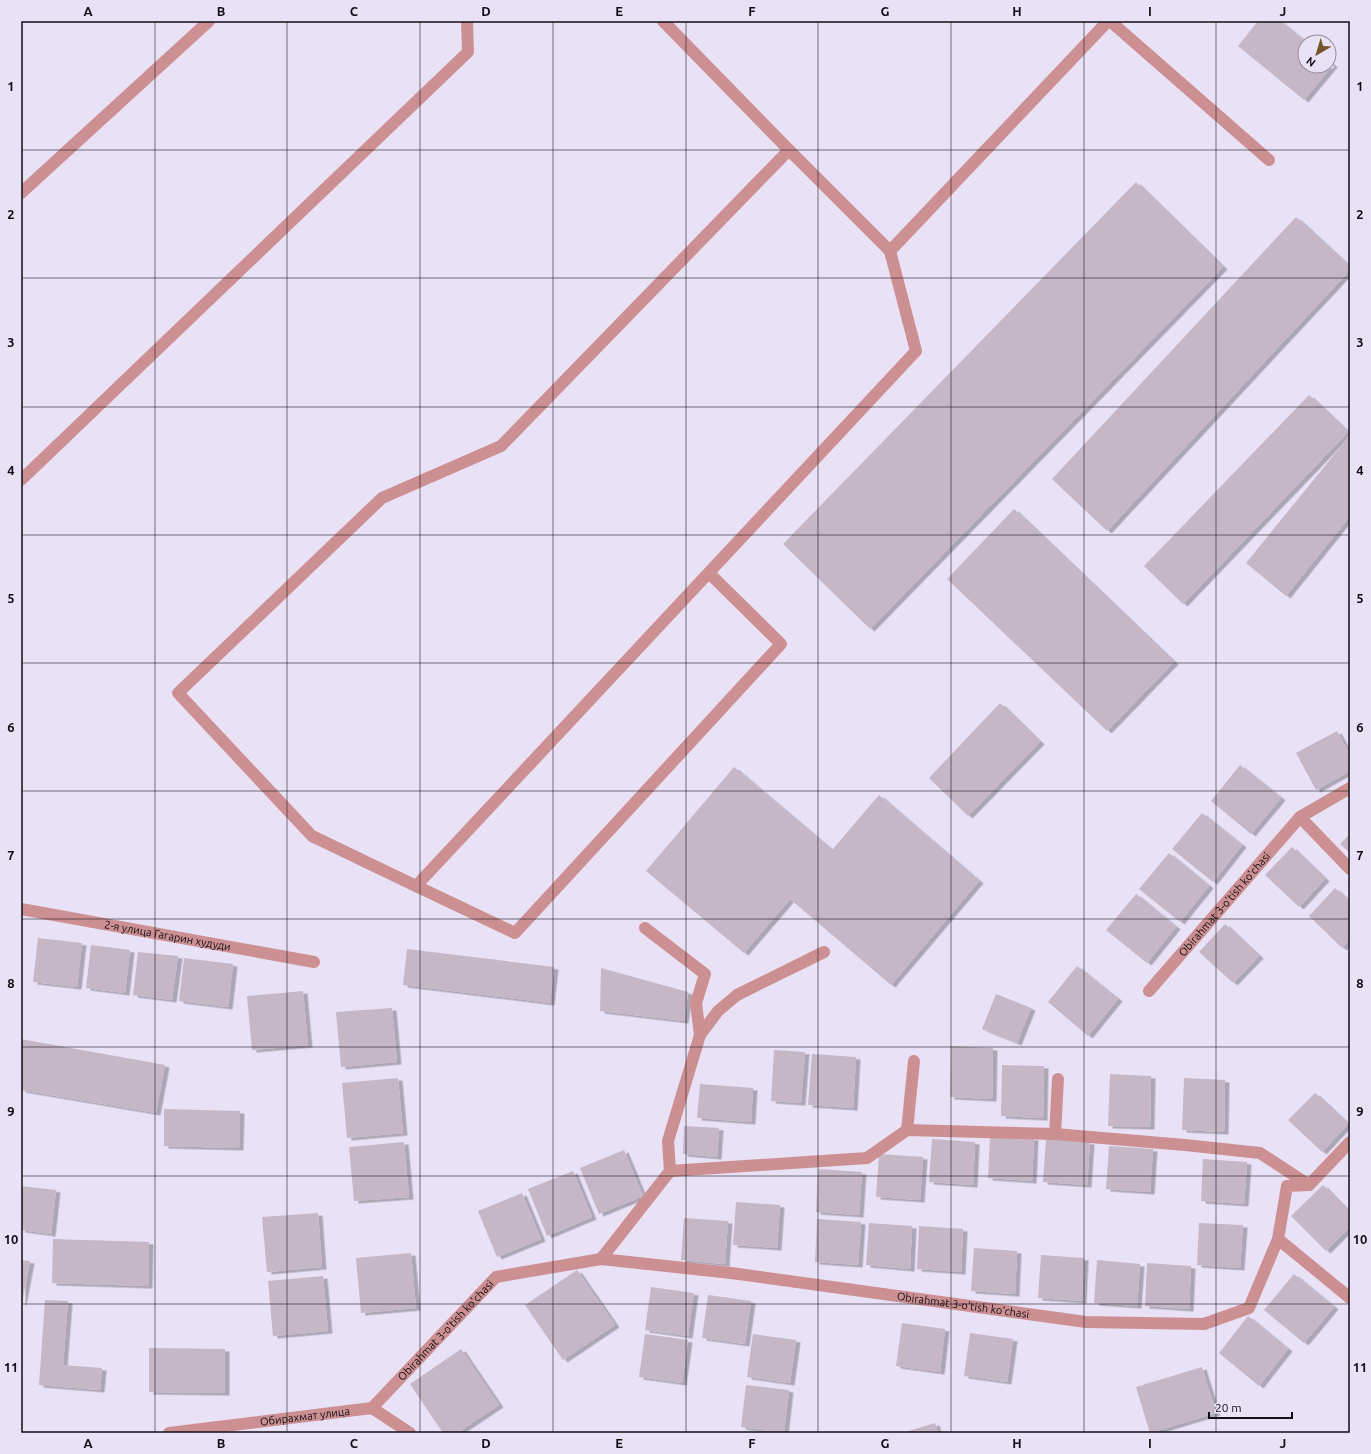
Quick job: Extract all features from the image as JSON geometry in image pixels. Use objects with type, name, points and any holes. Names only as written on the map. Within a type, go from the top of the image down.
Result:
[{"type":"street","points":[[21,193],[208,21]]},
{"type":"street","points":[[21,480],[468,52],[467,21]]},
{"type":"street","points":[[416,886],[916,351],[890,251],[663,21]]},
{"type":"street","points":[[890,251],[1109,21],[1269,160]]},
{"type":"street","points":[[709,573],[781,644],[515,933],[312,836],[178,693],[382,498],[501,446],[789,150]]},
{"type":"street","name":"Obirahmat 3-o'tish ko'chasi","points":[[1149,991],[1300,817],[1350,788]]},
{"type":"street","points":[[1300,817],[1350,869]]},
{"type":"street","name":"2-я улица Гагарин худуди","points":[[21,909],[314,962]]},
{"type":"street","points":[[646,928],[705,974],[696,1003],[700,1035]]},
{"type":"street","points":[[601,1259],[670,1171],[668,1141],[700,1035],[718,1011],[738,994],[824,952]]},
{"type":"street","points":[[907,1130],[914,1061]]},
{"type":"street","points":[[1055,1134],[1058,1079]]},
{"type":"street","points":[[670,1171],[867,1158],[907,1130],[1055,1134],[1260,1153],[1309,1185],[1350,1142]]},
{"type":"street","name":"Obirahmat 3-o'tish ko'chasi","points":[[372,1408],[496,1277],[601,1259],[731,1273],[1086,1322],[1204,1324],[1249,1308],[1278,1239],[1287,1186],[1309,1185]]},
{"type":"street","points":[[1278,1239],[1350,1298]]},
{"type":"street","points":[[372,1408],[410,1433]]},
{"type":"street","name":"Обирахмат улица","points":[[169,1433],[372,1408]]},
{"type":"building","points":[[1258,21],[1280,21],[1297,35],[1297,74],[1326,74],[1304,100],[1238,46]]},
{"type":"building","points":[[1136,182],[1223,267],[870,629],[783,544]]},
{"type":"building","points":[[1296,217],[1350,267],[1350,270],[1107,531],[1052,479]]},
{"type":"building","points":[[1309,395],[1348,432],[1183,604],[1144,566]]},
{"type":"building","points":[[1350,435],[1350,516],[1286,596],[1246,563]]},
{"type":"building","points":[[1014,509],[1174,662],[1107,731],[947,579]]},
{"type":"building","points":[[1000,703],[1040,742],[968,816],[929,778]]},
{"type":"building","points":[[1337,731],[1350,755],[1350,771],[1316,790],[1296,753]]},
{"type":"building","points":[[1240,765],[1281,798],[1251,834],[1211,801]]},
{"type":"building","points":[[734,767],[832,850],[879,795],[979,881],[891,985],[790,899],[744,953],[646,871]]},
{"type":"building","points":[[1202,813],[1242,845],[1213,882],[1172,849]]},
{"type":"building","points":[[1350,834],[1350,853],[1340,844]]},
{"type":"building","points":[[1292,847],[1325,879],[1299,907],[1265,875]]},
{"type":"building","points":[[1169,853],[1209,886],[1180,922],[1139,889]]},
{"type":"building","points":[[1335,888],[1350,902],[1350,939],[1342,948],[1309,916]]},
{"type":"building","points":[[1136,894],[1176,927],[1147,963],[1106,930]]},
{"type":"building","points":[[1225,924],[1259,956],[1233,983],[1199,952]]},
{"type":"building","points":[[38,938],[82,943],[77,987],[33,982]]},
{"type":"building","points":[[91,945],[130,950],[125,993],[86,988]]},
{"type":"building","points":[[407,949],[554,967],[550,1003],[403,985]]},
{"type":"building","points":[[138,952],[178,956],[172,1000],[133,995]]},
{"type":"building","points":[[184,958],[233,964],[228,1007],[179,1001]]},
{"type":"building","points":[[1077,966],[1118,999],[1088,1036],[1048,1002]]},
{"type":"building","points":[[601,968],[688,992],[684,1021],[600,1011]]},
{"type":"building","points":[[303,991],[308,1045],[252,1050],[247,996]]},
{"type":"building","points":[[996,994],[1031,1008],[1017,1043],[982,1029]]},
{"type":"building","points":[[392,1008],[397,1062],[341,1067],[336,1012]]},
{"type":"building","points":[[21,1039],[165,1065],[156,1113],[21,1090]]},
{"type":"building","points":[[951,1046],[993,1048],[992,1099],[950,1097]]},
{"type":"building","points":[[774,1050],[805,1052],[801,1103],[771,1101]]},
{"type":"building","points":[[812,1054],[856,1057],[853,1108],[808,1105]]},
{"type":"building","points":[[1002,1065],[1044,1066],[1043,1118],[1001,1116]]},
{"type":"building","points":[[1110,1074],[1151,1076],[1150,1127],[1108,1126]]},
{"type":"building","points":[[398,1078],[403,1133],[347,1138],[342,1083]]},
{"type":"building","points":[[1184,1078],[1225,1080],[1224,1132],[1182,1130]]},
{"type":"building","points":[[700,1084],[753,1088],[751,1122],[697,1118]]},
{"type":"building","points":[[1315,1093],[1348,1124],[1322,1152],[1288,1120]]},
{"type":"building","points":[[164,1109],[240,1111],[239,1148],[164,1146]]},
{"type":"building","points":[[684,1126],[719,1128],[717,1157],[683,1154]]},
{"type":"building","points":[[990,1136],[1034,1138],[1032,1181],[988,1178]]},
{"type":"building","points":[[932,1139],[975,1142],[973,1185],[929,1182]]},
{"type":"building","points":[[1046,1139],[1090,1142],[1087,1185],[1043,1182]]},
{"type":"building","points":[[404,1142],[409,1197],[354,1201],[349,1147]]},
{"type":"building","points":[[1109,1146],[1153,1149],[1150,1192],[1106,1189]]},
{"type":"building","points":[[624,1150],[643,1196],[599,1214],[580,1168]]},
{"type":"building","points":[[879,1154],[923,1157],[920,1200],[876,1197]]},
{"type":"building","points":[[1203,1159],[1247,1162],[1244,1204],[1201,1201]]},
{"type":"building","points":[[818,1169],[862,1172],[859,1215],[816,1212]]},
{"type":"building","points":[[573,1171],[592,1217],[547,1236],[528,1189]]},
{"type":"building","points":[[1323,1185],[1350,1213],[1350,1227],[1326,1251],[1291,1216]]},
{"type":"building","points":[[21,1186],[56,1190],[51,1234],[21,1230]]},
{"type":"building","points":[[522,1193],[541,1239],[497,1257],[478,1211]]},
{"type":"building","points":[[736,1202],[780,1205],[777,1248],[733,1245]]},
{"type":"building","points":[[318,1213],[322,1267],[267,1272],[262,1217]]},
{"type":"building","points":[[684,1218],[728,1221],[725,1264],[681,1260]]},
{"type":"building","points":[[817,1219],[861,1222],[858,1265],[815,1262]]},
{"type":"building","points":[[869,1223],[912,1226],[910,1269],[866,1265]]},
{"type":"building","points":[[1199,1223],[1243,1225],[1240,1268],[1197,1265]]},
{"type":"building","points":[[919,1226],[963,1229],[961,1272],[917,1269]]},
{"type":"building","points":[[53,1239],[149,1242],[148,1286],[52,1283]]},
{"type":"building","points":[[974,1248],[1017,1251],[1015,1294],[971,1291]]},
{"type":"building","points":[[411,1253],[416,1308],[361,1313],[356,1258]]},
{"type":"building","points":[[1041,1255],[1084,1258],[1082,1301],[1038,1298]]},
{"type":"building","points":[[21,1260],[30,1261],[22,1303],[21,1303]]},
{"type":"building","points":[[1097,1260],[1140,1264],[1137,1306],[1094,1303]]},
{"type":"building","points":[[1147,1263],[1191,1266],[1189,1309],[1145,1306]]},
{"type":"building","points":[[577,1270],[615,1325],[563,1360],[525,1305]]},
{"type":"building","points":[[1294,1274],[1334,1307],[1304,1343],[1264,1310]]},
{"type":"building","points":[[323,1276],[328,1331],[273,1336],[268,1281]]},
{"type":"building","points":[[651,1287],[694,1293],[688,1336],[645,1330]]},
{"type":"building","points":[[708,1295],[751,1301],[745,1344],[702,1338]]},
{"type":"building","points":[[45,1300],[68,1301],[63,1365],[102,1368],[100,1390],[39,1385]]},
{"type":"building","points":[[1248,1316],[1288,1349],[1259,1386],[1219,1353]]},
{"type":"building","points":[[902,1323],[945,1329],[940,1372],[896,1366]]},
{"type":"building","points":[[970,1333],[1013,1339],[1007,1382],[964,1376]]},
{"type":"building","points":[[645,1334],[688,1340],[682,1383],[639,1377]]},
{"type":"building","points":[[753,1334],[796,1340],[790,1383],[747,1377]]},
{"type":"building","points":[[149,1348],[225,1349],[225,1393],[149,1392]]},
{"type":"building","points":[[461,1349],[499,1405],[457,1433],[443,1433],[410,1384]]},
{"type":"building","points":[[1202,1367],[1216,1413],[1150,1433],[1136,1387]]},
{"type":"building","points":[[746,1385],[789,1390],[784,1433],[741,1427]]},
{"type":"building","points":[[935,1423],[938,1433],[902,1433]]}]
